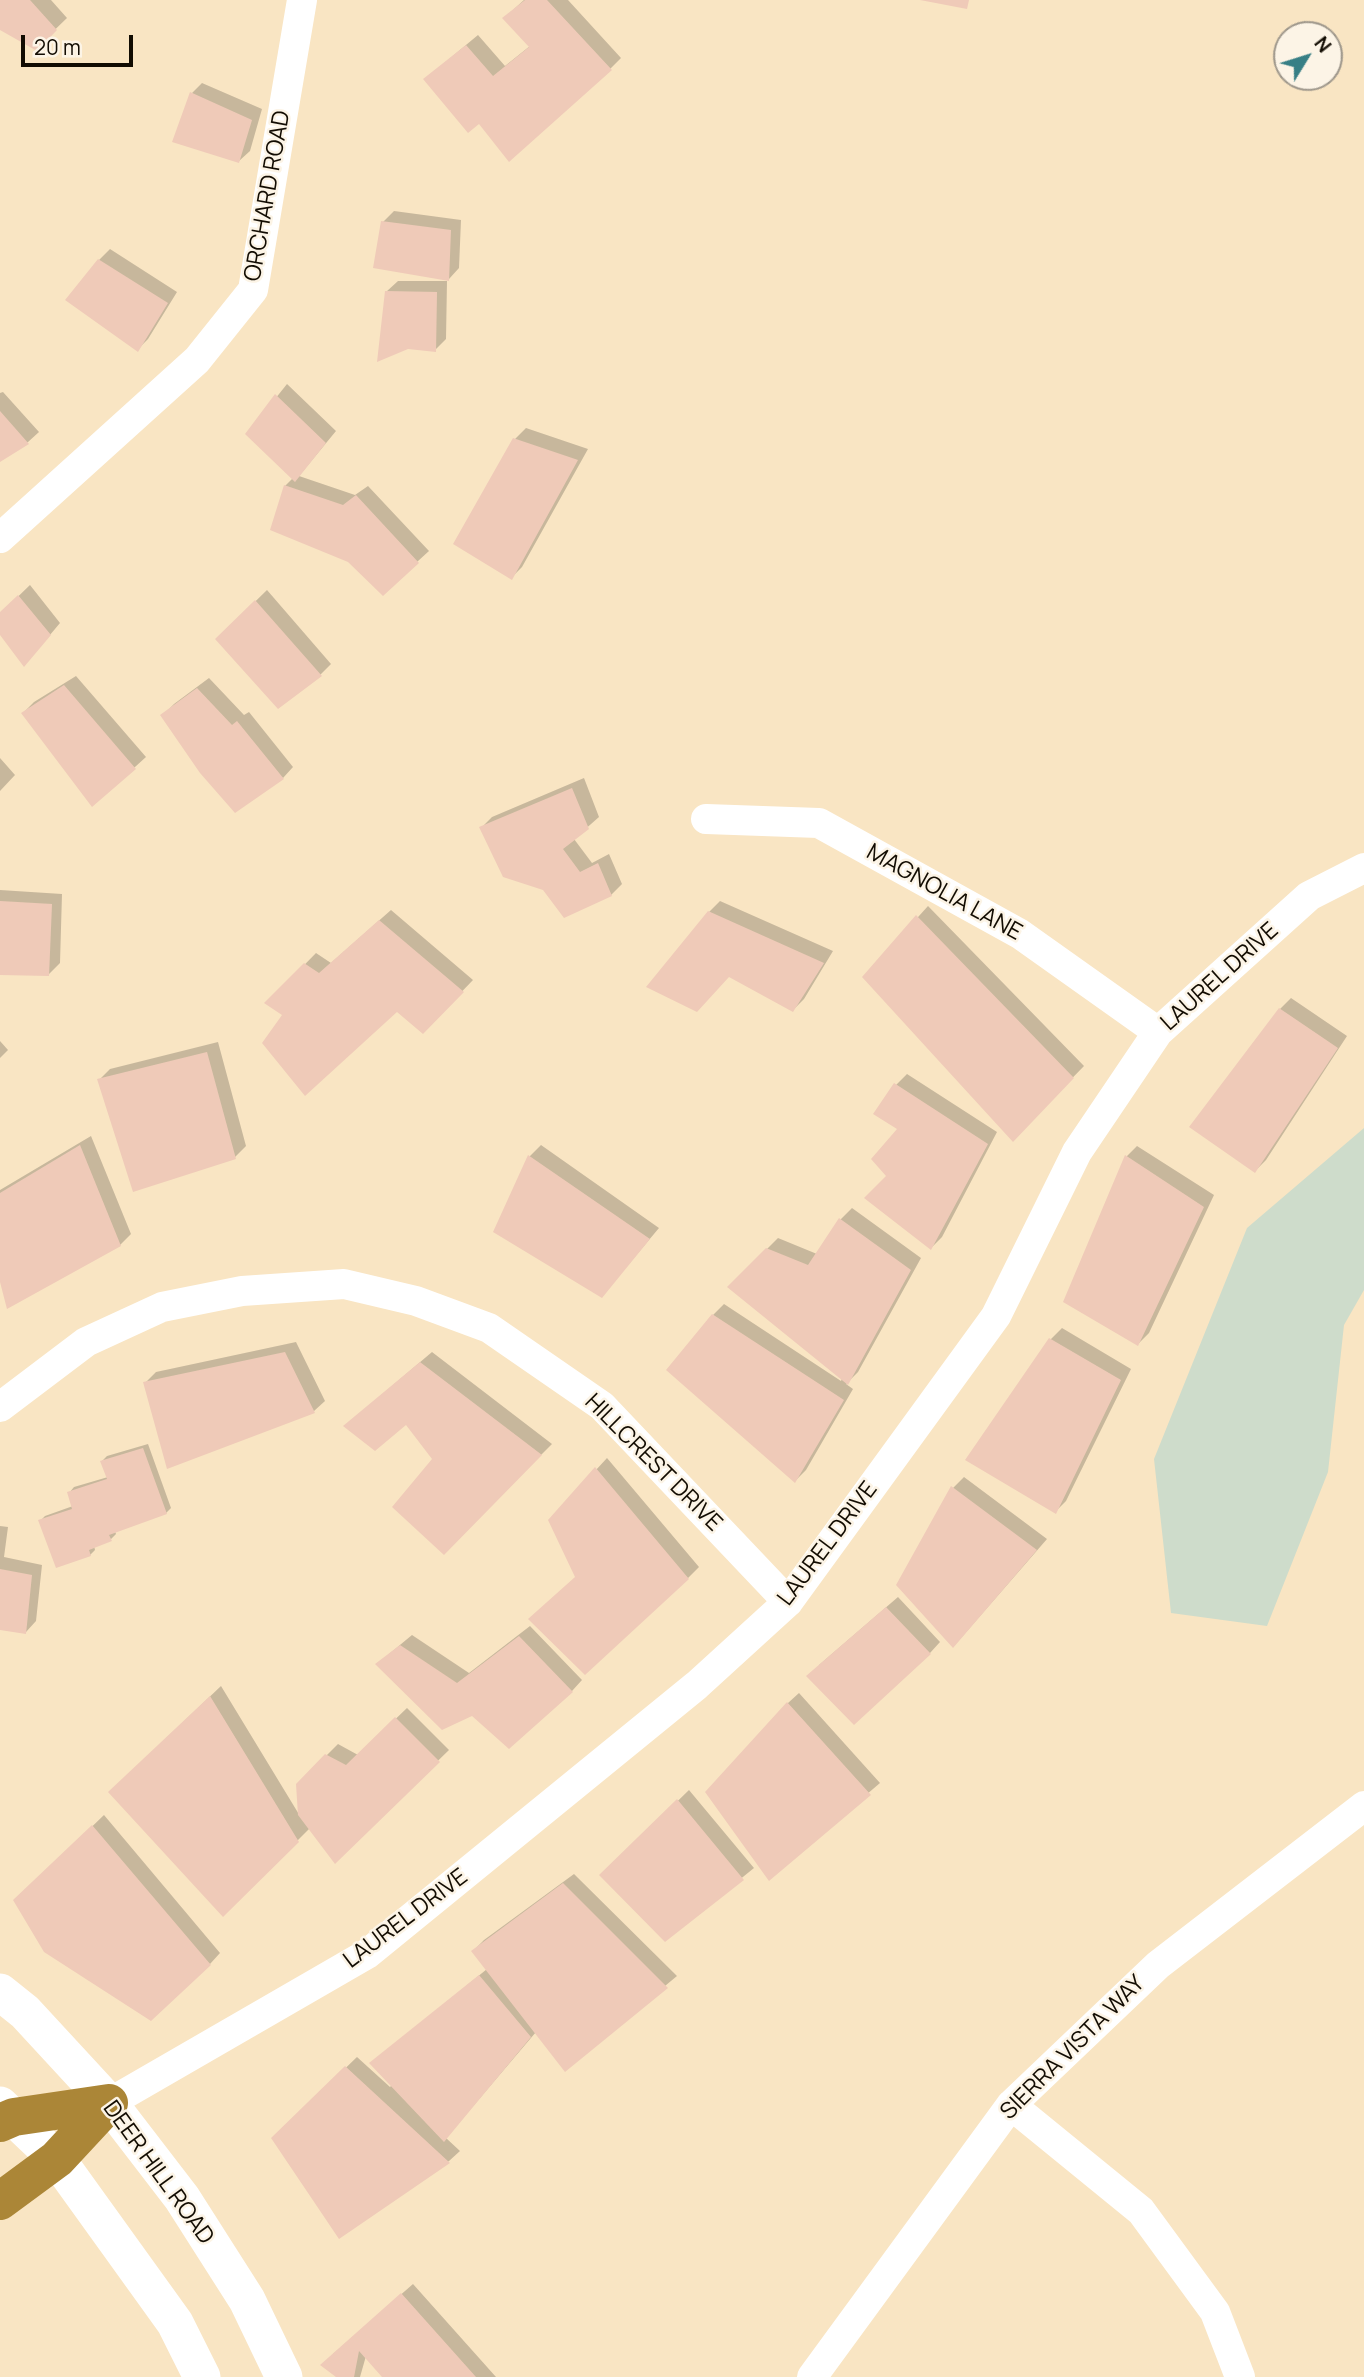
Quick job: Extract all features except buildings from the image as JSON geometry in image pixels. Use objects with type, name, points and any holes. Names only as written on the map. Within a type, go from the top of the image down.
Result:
[{"type":"highway","points":[[5,2115],[109,2104]]},
{"type":"highway","points":[[0,2201],[57,2159],[109,2104]]},
{"type":"street","name":"ORCHARD ROAD","points":[[0,538],[197,360],[253,290],[302,0]]},
{"type":"street","name":"MAGNOLIA LANE","points":[[706,819],[819,823],[1020,934],[1158,1032]]},
{"type":"street","name":"LAUREL DRIVE","points":[[109,2104],[367,1954],[696,1685],[788,1602],[996,1316],[1077,1152],[1158,1032],[1309,897],[1364,867]]},
{"type":"street","name":"HILLCREST DRIVE","points":[[0,1406],[86,1342],[162,1307],[242,1291],[344,1284],[416,1301],[489,1328],[602,1406],[788,1602]]},
{"type":"street","name":"SIERRA VISTA WAY","points":[[812,2377],[1011,2105],[1157,1965],[1364,1805]]},
{"type":"street","name":"DEER HILL ROAD","points":[[0,1992],[25,2012],[109,2104],[182,2198],[247,2300],[284,2377]]},
{"type":"street","points":[[1011,2105],[1141,2211],[1215,2312],[1240,2377]]},
{"type":"street","points":[[5,2115],[57,2159],[175,2323],[202,2377]]},
{"type":"green space","points":[[1364,1128],[1364,1290],[1344,1325],[1328,1472],[1267,1626],[1171,1613],[1154,1459],[1247,1228]]}]
